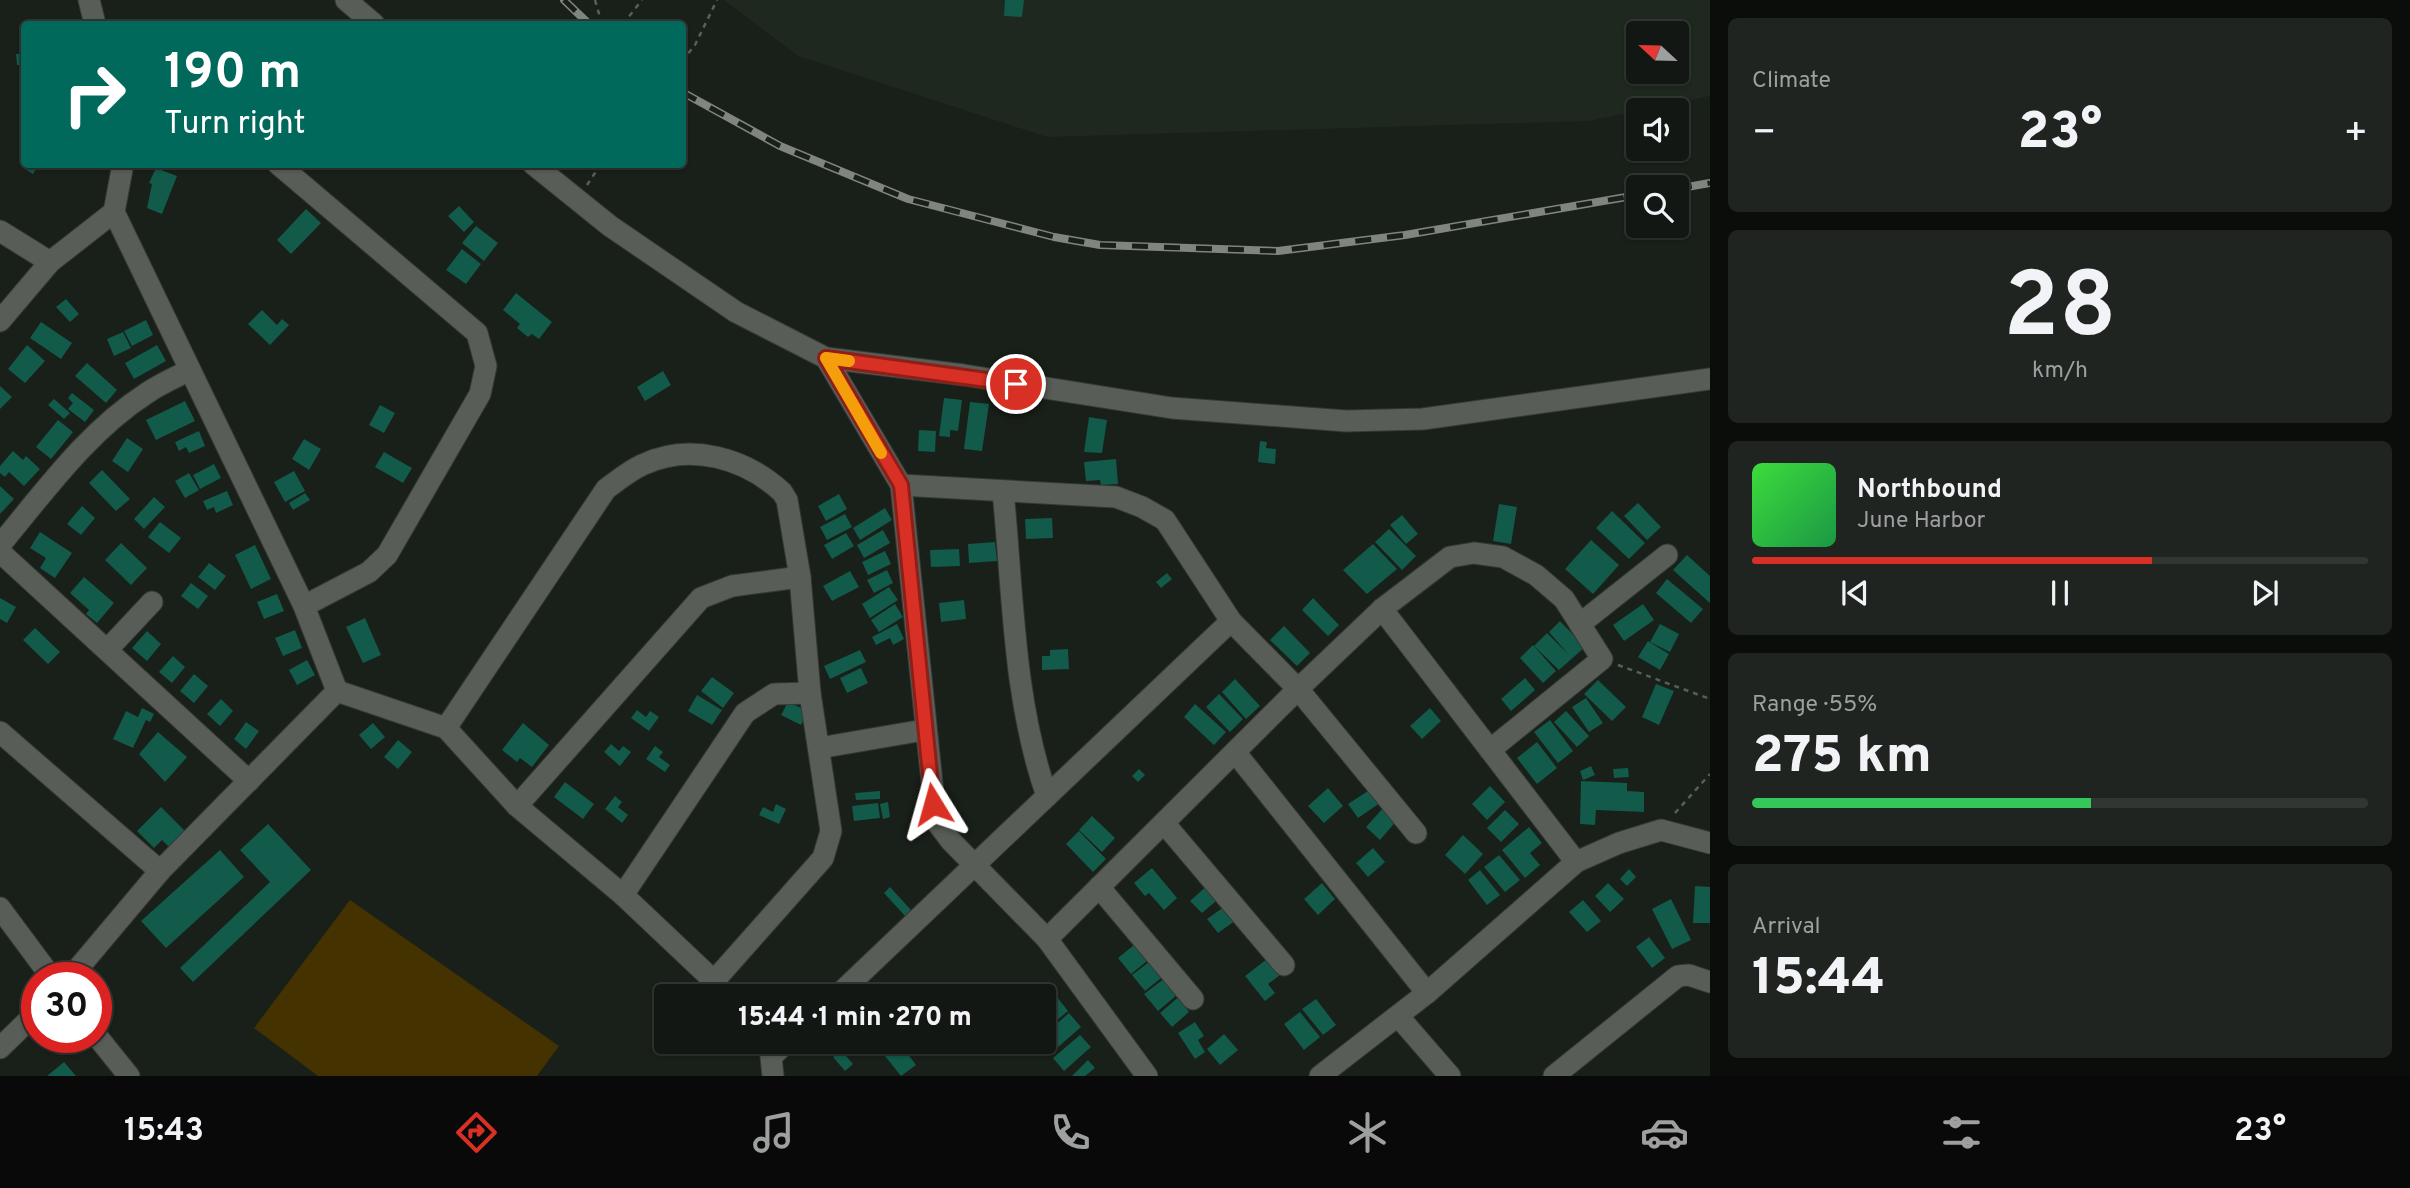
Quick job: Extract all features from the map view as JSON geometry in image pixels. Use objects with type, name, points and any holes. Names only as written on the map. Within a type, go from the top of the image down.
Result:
[{"type":"street","points":[[89,0],[94,21]]},
{"type":"street","points":[[346,0],[370,21]]},
{"type":"street","points":[[122,168],[114,212],[304,606],[337,691]]},
{"type":"street","points":[[283,168],[477,333],[486,366],[480,394],[387,555],[369,572],[304,606]]},
{"type":"street","points":[[538,168],[610,226],[736,312],[826,358],[964,375],[1172,408],[1346,421],[1423,419],[1710,379]]},
{"type":"street","points":[[0,321],[50,262],[114,212]]},
{"type":"street","points":[[0,232],[50,262]]},
{"type":"street","points":[[826,358],[901,485],[924,730],[936,821],[975,866],[1047,939],[1147,1076]]},
{"type":"street","points":[[0,545],[76,455],[110,422],[147,392],[190,370]]},
{"type":"street","points":[[446,727],[606,489],[640,466],[660,458],[697,455],[735,460],[770,481],[787,500],[800,576],[810,693],[831,831],[823,858],[722,984]]},
{"type":"street","points":[[901,485],[1116,497],[1165,520],[1231,621],[1298,689],[1416,833]]},
{"type":"street","points":[[1003,491],[1023,704],[1034,758],[1047,796]]},
{"type":"street","points":[[0,552],[249,781]]},
{"type":"street","points":[[1047,939],[1382,609],[1450,557],[1474,553],[1503,557],[1536,575],[1564,599],[1602,659],[1490,750]]},
{"type":"street","points":[[1580,624],[1667,555]]},
{"type":"street","points":[[517,806],[701,598],[732,586],[800,576]]},
{"type":"street","points":[[107,650],[152,602]]},
{"type":"street","points":[[1382,609],[1576,862]]},
{"type":"street","points":[[850,984],[1231,621]]},
{"type":"street","points":[[337,691],[446,727],[517,806],[623,895],[715,984]]},
{"type":"street","points":[[83,962],[160,871],[337,691]]},
{"type":"street","points":[[623,895],[745,713],[774,694],[810,693]]},
{"type":"street","points":[[819,748],[924,730]]},
{"type":"street","points":[[0,732],[160,871]]},
{"type":"street","points":[[1235,752],[1427,993]]},
{"type":"street","points":[[1164,823],[1284,965]]},
{"type":"street","points":[[1320,1076],[1427,993],[1576,862],[1619,842],[1661,830],[1710,843]]},
{"type":"street","points":[[1099,887],[1193,999]]},
{"type":"street","points":[[0,908],[40,962]]},
{"type":"street","points":[[1554,1076],[1678,976],[1689,975],[1710,982]]},
{"type":"street","points":[[1398,1016],[1450,1076]]},
{"type":"street","points":[[0,1048],[21,1028]]},
{"type":"street","points":[[110,1053],[129,1076]]},
{"type":"path","points":[[595,0],[601,21]]},
{"type":"path","points":[[624,21],[642,0]]},
{"type":"path","points":[[686,56],[695,45],[716,0]]},
{"type":"path","points":[[1602,659],[1710,699]]},
{"type":"path","points":[[1661,830],[1710,774]]},
{"type":"shaded area","points":[[724,0],[1710,0],[1710,96],[1689,100],[1689,98],[1626,98],[1626,113],[1589,121],[1047,137],[798,56]]},
{"type":"shaded area","points":[[350,900],[559,1046],[537,1076],[318,1076],[254,1028]]},
{"type":"building","points":[[1005,0],[1024,0],[1022,17],[1004,16]]},
{"type":"building","points":[[16,54],[21,54],[21,65],[17,65]]},
{"type":"building","points":[[23,168],[37,168],[33,174]]},
{"type":"building","points":[[156,168],[177,176],[162,214],[147,208],[152,184],[149,183]]},
{"type":"building","points":[[459,206],[474,222],[464,232],[448,216]]},
{"type":"building","points":[[306,209],[321,223],[291,254],[277,240]]},
{"type":"building","points":[[476,226],[498,243],[484,261],[462,243]]},
{"type":"building","points":[[462,249],[481,264],[466,284],[446,270]]},
{"type":"building","points":[[516,293],[552,322],[539,339],[532,334],[528,337],[517,328],[520,324],[503,310]]},
{"type":"building","points":[[66,299],[79,314],[70,322],[56,307]]},
{"type":"building","points":[[262,310],[277,325],[282,319],[289,325],[270,345],[248,324]]},
{"type":"building","points":[[146,320],[153,335],[132,346],[124,331]]},
{"type":"building","points":[[41,322],[72,343],[61,359],[30,338]]},
{"type":"building","points":[[123,332],[131,348],[114,356],[107,339]]},
{"type":"building","points":[[27,345],[45,361],[25,383],[8,369]]},
{"type":"building","points":[[157,345],[166,361],[134,379],[125,363]]},
{"type":"building","points":[[87,363],[117,390],[106,403],[75,376]]},
{"type":"building","points":[[663,371],[671,385],[645,401],[637,387]]},
{"type":"building","points":[[0,386],[12,397],[0,409]]},
{"type":"building","points":[[72,393],[94,410],[85,422],[68,409],[73,403],[68,398]]},
{"type":"building","points":[[944,398],[962,400],[958,431],[950,430],[950,437],[939,436]]},
{"type":"building","points":[[54,399],[70,413],[64,419],[48,405]]},
{"type":"building","points":[[185,401],[195,421],[156,440],[146,420]]},
{"type":"building","points":[[970,402],[989,404],[982,451],[964,449]]},
{"type":"building","points":[[380,405],[395,413],[384,433],[369,425]]},
{"type":"building","points":[[1089,417],[1107,420],[1102,453],[1084,452]]},
{"type":"building","points":[[58,420],[73,432],[51,459],[36,447]]},
{"type":"building","points":[[919,430],[936,431],[935,452],[918,451]]},
{"type":"building","points":[[199,431],[205,446],[189,453],[186,447],[179,451],[175,442]]},
{"type":"building","points":[[127,438],[143,449],[128,472],[112,461]]},
{"type":"building","points":[[304,439],[321,449],[309,470],[292,459]]},
{"type":"building","points":[[1260,441],[1267,442],[1266,448],[1276,449],[1275,464],[1258,462]]},
{"type":"building","points":[[13,451],[23,460],[26,456],[40,469],[24,486],[9,472],[5,477],[0,473],[0,466]]},
{"type":"building","points":[[384,452],[412,468],[403,483],[375,467]]},
{"type":"building","points":[[1116,459],[1118,484],[1101,485],[1100,480],[1086,481],[1084,462]]},
{"type":"building","points":[[214,464],[221,478],[200,489],[193,475]]},
{"type":"building","points":[[102,470],[130,499],[116,511],[89,483]]},
{"type":"building","points":[[294,471],[305,491],[285,502],[274,482]]},
{"type":"building","points":[[189,473],[199,490],[185,498],[175,481]]},
{"type":"building","points":[[0,486],[14,499],[0,514]]},
{"type":"building","points":[[227,491],[233,505],[216,513],[214,507],[207,510],[203,501]]},
{"type":"building","points":[[305,493],[310,500],[293,510],[289,503]]},
{"type":"building","points":[[839,494],[847,509],[826,521],[818,506]]},
{"type":"building","points":[[154,497],[165,507],[144,529],[134,519]]},
{"type":"building","points":[[1638,503],[1661,527],[1647,540],[1624,516]]},
{"type":"building","points":[[1499,504],[1517,507],[1511,544],[1493,541]]},
{"type":"building","points":[[82,506],[95,518],[81,535],[67,524]]},
{"type":"building","points":[[885,508],[892,520],[860,540],[853,528]]},
{"type":"building","points":[[1612,511],[1645,543],[1629,559],[1596,528]]},
{"type":"building","points":[[845,514],[852,527],[827,540],[820,527]]},
{"type":"building","points":[[1402,515],[1418,534],[1406,544],[1390,525]]},
{"type":"building","points":[[1052,518],[1053,538],[1026,539],[1025,519]]},
{"type":"building","points":[[160,522],[181,538],[169,553],[148,537]]},
{"type":"building","points":[[1389,529],[1416,556],[1402,570],[1375,542]]},
{"type":"building","points":[[883,530],[890,543],[864,558],[857,545]]},
{"type":"building","points":[[40,532],[72,553],[55,578],[40,568],[46,558],[30,548]]},
{"type":"building","points":[[846,533],[854,546],[832,559],[824,545]]},
{"type":"building","points":[[1591,540],[1619,565],[1593,594],[1565,569]]},
{"type":"building","points":[[995,542],[997,561],[969,563],[968,544]]},
{"type":"building","points":[[121,543],[147,568],[131,585],[105,560]]},
{"type":"building","points":[[1373,544],[1397,569],[1367,594],[1343,570]]},
{"type":"building","points":[[255,545],[271,579],[251,589],[235,555]]},
{"type":"building","points":[[959,549],[960,566],[931,567],[930,550]]},
{"type":"building","points":[[885,551],[891,564],[868,575],[862,562]]},
{"type":"building","points":[[1687,555],[1710,576],[1710,603],[1673,570]]},
{"type":"building","points":[[209,563],[226,576],[215,590],[198,577]]},
{"type":"building","points":[[887,570],[893,583],[874,593],[867,580]]},
{"type":"building","points":[[850,571],[859,587],[832,601],[823,586]]},
{"type":"building","points":[[1167,573],[1172,579],[1161,588],[1156,582]]},
{"type":"building","points":[[84,577],[114,603],[97,623],[86,614],[89,610],[70,593]]},
{"type":"building","points":[[1667,579],[1703,609],[1691,623],[1656,593]]},
{"type":"building","points":[[191,583],[208,596],[198,609],[181,596]]},
{"type":"building","points":[[889,587],[898,600],[870,618],[862,604]]},
{"type":"building","points":[[277,594],[284,611],[264,619],[257,602]]},
{"type":"building","points":[[0,598],[16,607],[7,623],[0,619]]},
{"type":"building","points":[[1313,598],[1339,625],[1328,636],[1302,610]]},
{"type":"building","points":[[964,600],[966,619],[941,622],[939,603]]},
{"type":"building","points":[[895,604],[903,617],[879,632],[871,620]]},
{"type":"building","points":[[1643,604],[1654,620],[1624,641],[1613,625]]},
{"type":"building","points":[[365,618],[381,655],[363,663],[346,627]]},
{"type":"building","points":[[1560,621],[1585,647],[1559,670],[1534,646],[1547,633],[1568,654],[1549,632]]},
{"type":"building","points":[[897,624],[904,639],[893,645],[890,638],[876,645],[872,637]]},
{"type":"building","points":[[1660,624],[1679,634],[1670,652],[1650,642]]},
{"type":"building","points":[[1284,626],[1310,653],[1297,666],[1270,640]]},
{"type":"building","points":[[35,628],[60,652],[48,664],[23,640]]},
{"type":"building","points":[[295,630],[302,648],[283,656],[275,638]]},
{"type":"building","points":[[147,631],[161,644],[147,661],[132,648]]},
{"type":"building","points":[[1648,641],[1669,654],[1660,670],[1638,657]]},
{"type":"building","points":[[1533,645],[1556,671],[1543,683],[1520,658]]},
{"type":"building","points":[[1068,649],[1069,669],[1042,670],[1042,656],[1050,656],[1050,650]]},
{"type":"building","points":[[860,650],[866,662],[830,679],[824,666]]},
{"type":"building","points":[[173,656],[185,667],[172,683],[159,672]]},
{"type":"building","points":[[307,660],[315,675],[297,685],[289,670]]},
{"type":"building","points":[[861,668],[868,683],[847,693],[840,678]]},
{"type":"building","points":[[194,674],[208,686],[194,703],[180,691]]},
{"type":"building","points":[[712,677],[734,693],[723,708],[701,691]]},
{"type":"building","points":[[1525,678],[1535,690],[1511,711],[1501,699]]},
{"type":"building","points":[[1235,679],[1260,706],[1246,719],[1222,692]]},
{"type":"building","points":[[1598,680],[1626,707],[1612,721],[1584,694]]},
{"type":"building","points":[[1656,684],[1674,691],[1659,725],[1642,717]]},
{"type":"building","points":[[1219,694],[1243,719],[1230,732],[1206,707]]},
{"type":"building","points":[[697,695],[722,710],[712,725],[688,711]]},
{"type":"building","points":[[1586,698],[1603,723],[1589,732],[1572,707]]},
{"type":"building","points":[[221,699],[233,711],[220,726],[207,714]]},
{"type":"building","points":[[788,702],[808,711],[801,725],[781,715]]},
{"type":"building","points":[[1195,704],[1226,732],[1214,745],[1184,717]]},
{"type":"building","points":[[142,708],[154,714],[150,722],[146,720],[133,748],[113,739],[126,711],[138,717]]},
{"type":"building","points":[[1430,708],[1441,721],[1422,739],[1410,726]]},
{"type":"building","points":[[637,710],[646,717],[650,711],[659,717],[649,731],[631,718]]},
{"type":"building","points":[[1566,711],[1589,736],[1577,747],[1554,722]]},
{"type":"building","points":[[1550,720],[1573,751],[1558,763],[1534,732]]},
{"type":"building","points":[[246,722],[259,731],[246,749],[234,739]]},
{"type":"building","points":[[373,723],[385,737],[371,749],[359,735]]},
{"type":"building","points":[[523,723],[549,745],[532,767],[520,758],[517,762],[502,750]]},
{"type":"building","points":[[158,732],[187,757],[165,782],[139,754]]},
{"type":"building","points":[[398,740],[412,752],[398,769],[384,757]]},
{"type":"building","points":[[1537,742],[1557,768],[1537,784],[1517,758]]},
{"type":"building","points":[[611,744],[619,751],[623,746],[631,752],[620,766],[604,752]]},
{"type":"building","points":[[655,746],[663,752],[659,757],[670,765],[665,772],[646,759]]},
{"type":"building","points":[[1591,766],[1595,775],[1583,780],[1580,771]]},
{"type":"building","points":[[1628,768],[1629,777],[1614,778],[1613,769]]},
{"type":"building","points":[[1139,769],[1145,775],[1138,782],[1132,776]]},
{"type":"building","points":[[1581,781],[1627,783],[1627,791],[1644,792],[1644,812],[1596,810],[1595,825],[1580,824]]},
{"type":"building","points":[[565,782],[594,804],[583,819],[554,797]]},
{"type":"building","points":[[1490,786],[1505,802],[1487,820],[1472,804]]},
{"type":"building","points":[[1328,788],[1343,806],[1324,823],[1308,806]]},
{"type":"building","points":[[1371,789],[1380,803],[1358,818],[1348,804]]},
{"type":"building","points":[[880,791],[880,799],[856,800],[855,793]]},
{"type":"building","points":[[615,796],[622,802],[618,807],[628,815],[622,823],[605,809]]},
{"type":"building","points":[[888,802],[890,817],[883,819],[880,804]]},
{"type":"building","points":[[878,803],[880,818],[854,821],[852,806]]},
{"type":"building","points":[[776,804],[786,809],[779,824],[759,815],[763,807],[773,812]]},
{"type":"building","points":[[161,807],[188,834],[172,850],[162,840],[154,848],[137,831]]},
{"type":"building","points":[[1384,807],[1398,819],[1380,840],[1366,827]]},
{"type":"building","points":[[1505,810],[1519,824],[1501,842],[1487,828]]},
{"type":"building","points":[[1092,816],[1115,838],[1102,852],[1079,830]]},
{"type":"building","points":[[268,824],[311,870],[193,982],[180,968],[270,882],[240,850]]},
{"type":"building","points":[[1529,827],[1542,843],[1530,853],[1540,865],[1525,878],[1502,850]]},
{"type":"building","points":[[1079,831],[1106,859],[1093,872],[1066,844]]},
{"type":"building","points":[[1463,835],[1483,854],[1465,874],[1445,855]]},
{"type":"building","points":[[1373,848],[1385,862],[1368,877],[1356,863]]},
{"type":"building","points":[[220,850],[244,877],[166,948],[141,921]]},
{"type":"building","points":[[1499,855],[1520,880],[1505,892],[1484,867]]},
{"type":"building","points":[[1152,868],[1177,898],[1164,910],[1149,893],[1145,896],[1134,883]]},
{"type":"building","points":[[1629,869],[1636,877],[1627,886],[1620,879]]},
{"type":"building","points":[[1480,870],[1500,895],[1487,905],[1468,880]]},
{"type":"building","points":[[1210,883],[1222,896],[1202,913],[1190,901]]},
{"type":"building","points":[[1322,883],[1335,899],[1318,915],[1304,899]]},
{"type":"building","points":[[1608,883],[1624,899],[1610,912],[1595,896]]},
{"type":"building","points":[[1695,886],[1710,887],[1710,923],[1693,923]]},
{"type":"building","points":[[890,887],[911,910],[905,916],[884,893]]},
{"type":"building","points":[[1671,899],[1691,940],[1672,949],[1652,909]]},
{"type":"building","points":[[1583,900],[1601,921],[1587,932],[1569,912]]},
{"type":"building","points":[[1228,904],[1239,918],[1218,933],[1207,919]]},
{"type":"building","points":[[1649,937],[1665,958],[1652,968],[1636,947]]},
{"type":"building","points":[[1139,941],[1152,957],[1131,974],[1118,958]]},
{"type":"building","points":[[1153,959],[1166,974],[1145,991],[1132,975]]},
{"type":"building","points":[[1267,959],[1280,975],[1268,984],[1275,993],[1265,1001],[1245,976]]},
{"type":"building","points":[[1165,978],[1178,994],[1158,1011],[1144,994]]},
{"type":"building","points":[[1181,995],[1189,1005],[1186,1008],[1189,1012],[1172,1027],[1160,1013]]},
{"type":"building","points":[[1056,998],[1068,1011],[1056,1021]]},
{"type":"building","points":[[1316,999],[1336,1025],[1323,1035],[1302,1009]]},
{"type":"building","points":[[1300,1012],[1320,1037],[1304,1050],[1284,1024]]},
{"type":"building","points":[[1069,1013],[1081,1027],[1057,1048],[1056,1024]]},
{"type":"building","points":[[1195,1022],[1204,1036],[1198,1040],[1205,1052],[1195,1059],[1178,1033]]},
{"type":"building","points":[[1224,1034],[1238,1050],[1220,1065],[1207,1049]]},
{"type":"building","points":[[1080,1035],[1091,1047],[1064,1071],[1053,1058]]},
{"type":"building","points":[[844,1054],[853,1064],[845,1071],[833,1057]]},
{"type":"building","points":[[883,1054],[908,1054],[916,1065],[901,1076]]},
{"type":"building","points":[[1088,1060],[1095,1068],[1085,1076],[1072,1076]]},
{"type":"building","points":[[64,1062],[76,1076],[47,1076]]},
{"type":"railway","points":[[564,0],[586,21]]},
{"type":"railway","points":[[686,94],[780,146],[908,199],[1054,237],[1100,245],[1278,251],[1405,235],[1626,197]]},
{"type":"railway","points":[[1689,187],[1710,183]]},
{"type":"slow traffic","points":[[849,361],[826,358],[881,453]]},
{"type":"route","points":[[933,804],[901,485],[826,358],[1016,384]]}]
